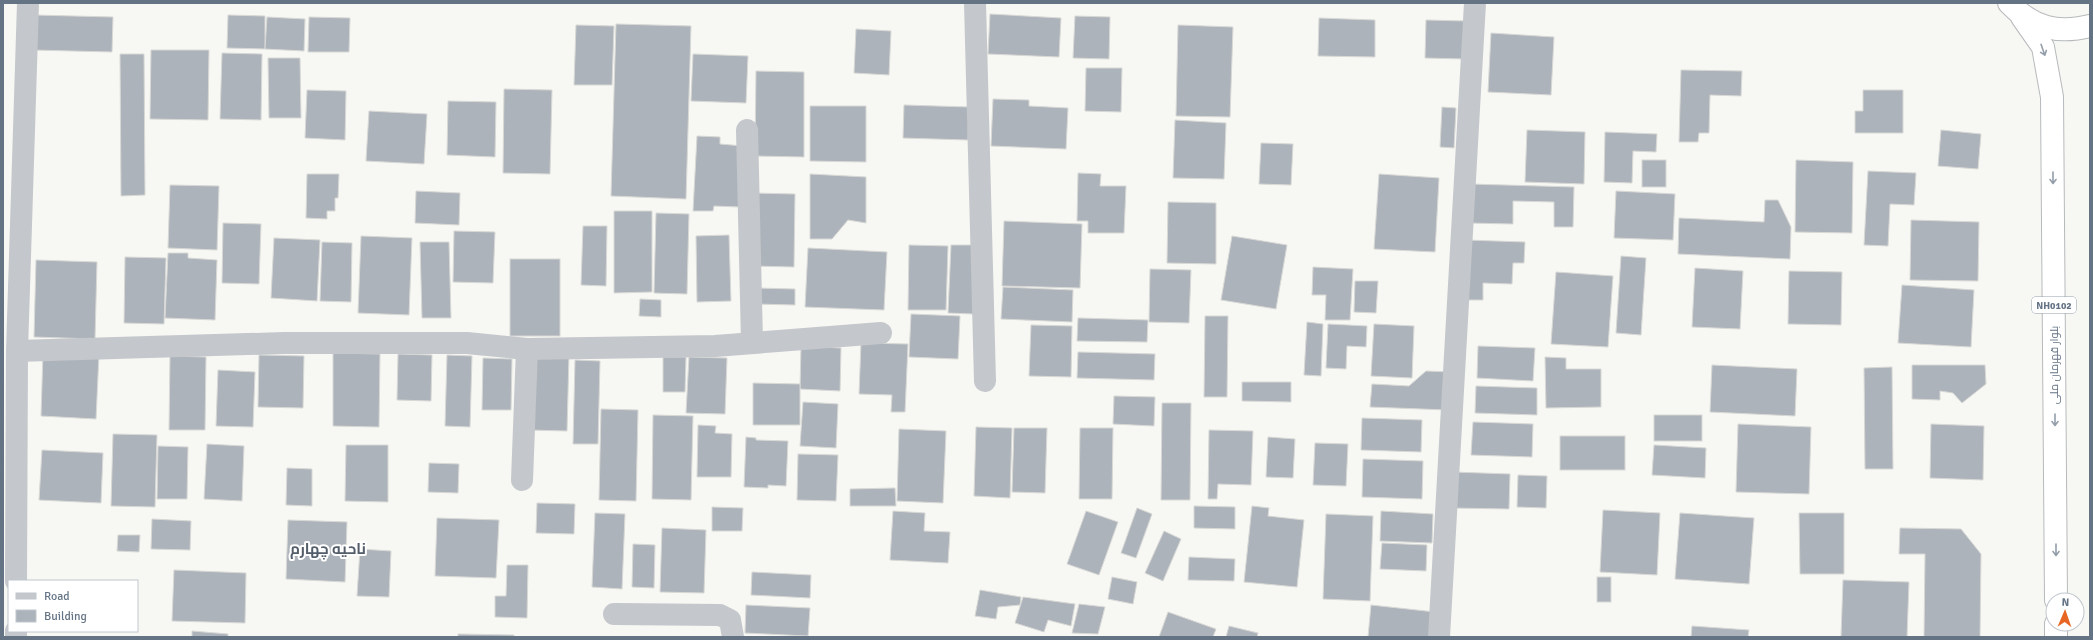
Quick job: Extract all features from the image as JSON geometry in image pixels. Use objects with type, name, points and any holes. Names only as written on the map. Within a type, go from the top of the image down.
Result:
[{"type":"highway","name":"NH0102","points":[[2012,6],[2045,28],[2070,30],[2090,26]]},
{"type":"highway","name":"بلوار قهرمان ملی","points":[[2012,6],[2044,48],[2052,97],[2056,592]]},
{"type":"street","points":[[16,580],[17,351],[28,3]]},
{"type":"street","points":[[975,3],[985,381]]},
{"type":"street","points":[[1439,637],[1475,3]]},
{"type":"street","points":[[747,130],[752,342]]},
{"type":"street","points":[[17,351],[285,342],[467,343],[526,349],[715,346],[881,333]]},
{"type":"street","points":[[522,480],[526,349]]},
{"type":"street","points":[[614,614],[720,615],[730,620],[733,637]]},
{"type":"building","points":[[990,14],[1061,18],[1059,57],[988,54]]},
{"type":"building","points":[[34,15],[113,17],[112,52],[33,50]]},
{"type":"building","points":[[228,15],[265,16],[265,49],[227,48]]},
{"type":"building","points":[[1075,16],[1110,17],[1109,59],[1073,58]]},
{"type":"building","points":[[267,17],[305,19],[304,51],[265,49]]},
{"type":"building","points":[[309,17],[350,18],[349,52],[308,52]]},
{"type":"building","points":[[1319,18],[1375,20],[1375,57],[1318,56]]},
{"type":"building","points":[[1426,20],[1466,21],[1464,59],[1425,58]]},
{"type":"building","points":[[616,24],[691,26],[686,199],[611,196]]},
{"type":"building","points":[[576,25],[614,26],[612,85],[574,85]]},
{"type":"building","points":[[1178,25],[1233,27],[1230,117],[1176,116]]},
{"type":"building","points":[[856,29],[891,31],[889,75],[854,73]]},
{"type":"building","points":[[1491,33],[1554,37],[1551,95],[1488,92]]},
{"type":"building","points":[[151,50],[209,50],[208,120],[150,119]]},
{"type":"building","points":[[222,53],[262,54],[261,120],[220,119]]},
{"type":"building","points":[[120,54],[144,54],[145,195],[121,196]]},
{"type":"building","points":[[693,54],[748,56],[746,103],[691,101]]},
{"type":"building","points":[[268,58],[300,58],[301,118],[269,118]]},
{"type":"building","points":[[1086,68],[1122,68],[1121,112],[1085,111]]},
{"type":"building","points":[[1681,70],[1742,71],[1741,96],[1710,95],[1709,133],[1699,133],[1698,142],[1679,142]]},
{"type":"building","points":[[756,71],[804,72],[804,157],[755,156]]},
{"type":"building","points":[[504,89],[552,90],[550,174],[503,173]]},
{"type":"building","points":[[307,90],[346,91],[345,140],[305,138]]},
{"type":"building","points":[[1863,90],[1903,90],[1903,133],[1855,133],[1855,111],[1863,111]]},
{"type":"building","points":[[993,99],[1029,100],[1029,106],[1068,108],[1066,149],[991,146]]},
{"type":"building","points":[[448,101],[496,102],[495,157],[447,155]]},
{"type":"building","points":[[904,105],[969,107],[968,140],[903,138]]},
{"type":"building","points":[[810,106],[866,106],[866,162],[810,161]]},
{"type":"building","points":[[1442,107],[1456,108],[1454,148],[1440,147]]},
{"type":"building","points":[[369,111],[427,114],[424,164],[366,161]]},
{"type":"building","points":[[1175,120],[1226,123],[1224,179],[1173,178]]},
{"type":"building","points":[[1527,130],[1585,132],[1584,184],[1525,182]]},
{"type":"building","points":[[1941,130],[1981,134],[1978,169],[1938,166]]},
{"type":"building","points":[[1605,132],[1657,134],[1656,152],[1633,151],[1632,183],[1604,182]]},
{"type":"building","points":[[697,136],[720,137],[720,144],[743,146],[740,207],[714,206],[713,211],[693,211]]},
{"type":"building","points":[[1261,143],[1293,144],[1291,185],[1259,184]]},
{"type":"building","points":[[1642,160],[1666,160],[1666,187],[1642,187]]},
{"type":"building","points":[[1796,160],[1853,162],[1852,233],[1795,232]]},
{"type":"building","points":[[1868,171],[1916,173],[1914,205],[1890,204],[1888,246],[1864,245]]},
{"type":"building","points":[[1078,173],[1101,174],[1100,186],[1126,186],[1124,233],[1088,233],[1088,221],[1077,221]]},
{"type":"building","points":[[307,174],[339,174],[338,198],[335,198],[335,211],[327,211],[327,219],[306,218]]},
{"type":"building","points":[[810,174],[866,177],[866,223],[848,220],[832,239],[810,239]]},
{"type":"building","points":[[1379,174],[1439,178],[1435,252],[1374,249]]},
{"type":"building","points":[[1470,184],[1574,187],[1573,227],[1554,227],[1554,202],[1513,201],[1513,224],[1469,223]]},
{"type":"building","points":[[170,185],[219,186],[217,250],[168,248]]},
{"type":"building","points":[[416,191],[460,193],[459,225],[415,223]]},
{"type":"building","points":[[1616,191],[1675,194],[1673,240],[1614,238]]},
{"type":"building","points":[[753,193],[795,194],[794,267],[751,266]]},
{"type":"building","points":[[1765,200],[1778,200],[1791,227],[1790,259],[1678,254],[1679,218],[1764,222]]},
{"type":"building","points":[[1168,202],[1216,203],[1216,264],[1167,263]]},
{"type":"building","points":[[614,211],[652,211],[652,292],[614,293]]},
{"type":"building","points":[[656,213],[689,214],[687,294],[654,293]]},
{"type":"building","points":[[1911,220],[1979,222],[1978,281],[1910,280]]},
{"type":"building","points":[[1004,221],[1082,224],[1080,288],[1002,286]]},
{"type":"building","points":[[223,223],[261,224],[259,284],[222,283]]},
{"type":"building","points":[[583,226],[607,226],[606,286],[581,285]]},
{"type":"building","points":[[454,231],[495,232],[493,283],[453,282]]},
{"type":"building","points":[[729,235],[731,301],[697,302],[696,236]]},
{"type":"building","points":[[361,236],[412,238],[409,315],[358,313]]},
{"type":"building","points":[[1232,236],[1287,245],[1276,309],[1221,300]]},
{"type":"building","points":[[274,238],[320,240],[317,301],[271,298]]},
{"type":"building","points":[[1466,240],[1525,242],[1524,263],[1513,263],[1512,284],[1483,283],[1483,300],[1463,300]]},
{"type":"building","points":[[322,242],[352,243],[351,302],[320,301]]},
{"type":"building","points":[[420,242],[449,242],[451,318],[422,318]]},
{"type":"building","points":[[909,245],[948,246],[946,310],[908,310]]},
{"type":"building","points":[[951,245],[976,245],[974,314],[948,313]]},
{"type":"building","points":[[808,248],[887,252],[884,310],[805,307]]},
{"type":"building","points":[[168,253],[188,253],[188,258],[217,260],[215,320],[165,318]]},
{"type":"building","points":[[1621,256],[1646,258],[1641,335],[1616,333]]},
{"type":"building","points":[[125,257],[166,258],[164,324],[124,323]]},
{"type":"building","points":[[510,259],[560,259],[560,336],[510,336]]},
{"type":"building","points":[[36,260],[97,262],[95,339],[34,337]]},
{"type":"building","points":[[1313,267],[1353,269],[1350,320],[1325,320],[1326,295],[1312,295]]},
{"type":"building","points":[[1695,268],[1743,271],[1740,329],[1692,327]]},
{"type":"building","points":[[1150,269],[1191,270],[1189,323],[1149,322]]},
{"type":"building","points":[[1789,271],[1842,272],[1841,325],[1788,324]]},
{"type":"building","points":[[1556,272],[1613,276],[1608,347],[1551,344]]},
{"type":"building","points":[[1355,281],[1378,281],[1376,313],[1354,312]]},
{"type":"building","points":[[1902,285],[1974,290],[1971,347],[1898,343]]},
{"type":"building","points":[[1003,287],[1073,290],[1072,322],[1001,319]]},
{"type":"building","points":[[757,288],[795,289],[795,305],[756,304]]},
{"type":"building","points":[[640,299],[661,300],[661,317],[639,316]]},
{"type":"building","points":[[911,314],[960,316],[958,359],[909,357]]},
{"type":"building","points":[[1205,316],[1228,316],[1227,397],[1204,397]]},
{"type":"building","points":[[1078,318],[1148,320],[1147,342],[1077,341]]},
{"type":"building","points":[[1307,322],[1323,324],[1321,376],[1304,375]]},
{"type":"building","points":[[1328,324],[1367,326],[1366,347],[1347,346],[1346,369],[1326,368]]},
{"type":"building","points":[[1374,324],[1414,326],[1412,378],[1371,376]]},
{"type":"building","points":[[1031,325],[1072,326],[1071,377],[1029,376]]},
{"type":"building","points":[[861,343],[908,344],[905,412],[891,412],[892,395],[859,394]]},
{"type":"building","points":[[801,346],[841,348],[840,391],[800,389]]},
{"type":"building","points":[[1478,346],[1535,348],[1533,381],[1477,378]]},
{"type":"building","points":[[1078,352],[1155,354],[1154,380],[1077,378]]},
{"type":"building","points":[[43,353],[99,354],[96,419],[41,416]]},
{"type":"building","points":[[333,353],[380,354],[379,427],[333,426]]},
{"type":"building","points":[[532,353],[569,355],[567,431],[529,430]]},
{"type":"building","points":[[398,354],[432,355],[431,401],[397,400]]},
{"type":"building","points":[[259,355],[304,356],[303,408],[258,407]]},
{"type":"building","points":[[447,355],[472,356],[470,427],[445,426]]},
{"type":"building","points":[[170,356],[206,357],[205,430],[169,430]]},
{"type":"building","points":[[663,357],[686,357],[685,392],[663,392]]},
{"type":"building","points":[[689,357],[727,358],[725,414],[686,413]]},
{"type":"building","points":[[1545,357],[1566,358],[1566,369],[1601,369],[1601,407],[1546,408]]},
{"type":"building","points":[[483,358],[512,359],[511,410],[482,410]]},
{"type":"building","points":[[575,360],[600,361],[598,444],[573,444]]},
{"type":"building","points":[[1712,365],[1797,369],[1795,416],[1710,412]]},
{"type":"building","points":[[1912,365],[1985,365],[1986,384],[1962,403],[1953,393],[1940,391],[1940,400],[1912,399]]},
{"type":"building","points":[[1892,367],[1893,469],[1865,469],[1864,368]]},
{"type":"building","points":[[218,370],[255,372],[253,427],[216,426]]},
{"type":"building","points":[[1426,371],[1450,372],[1448,410],[1370,407],[1372,384],[1409,386]]},
{"type":"building","points":[[1242,382],[1291,382],[1291,402],[1242,401]]},
{"type":"building","points":[[753,383],[800,384],[800,425],[753,425]]},
{"type":"building","points":[[1476,386],[1537,388],[1537,415],[1475,413]]},
{"type":"building","points":[[1114,396],[1155,397],[1154,426],[1113,424]]},
{"type":"building","points":[[803,402],[838,404],[836,448],[800,446]]},
{"type":"building","points":[[1162,403],[1191,403],[1190,500],[1161,500]]},
{"type":"building","points":[[601,409],[638,410],[636,501],[599,500]]},
{"type":"building","points":[[653,415],[693,416],[691,500],[652,499]]},
{"type":"building","points":[[1654,415],[1702,415],[1702,441],[1654,441]]},
{"type":"building","points":[[1362,418],[1422,420],[1421,452],[1361,450]]},
{"type":"building","points":[[1473,422],[1533,424],[1532,457],[1471,455]]},
{"type":"building","points":[[1738,424],[1811,427],[1809,494],[1736,492]]},
{"type":"building","points":[[1931,424],[1984,426],[1983,480],[1930,478]]},
{"type":"building","points":[[698,425],[716,426],[715,433],[732,434],[731,477],[697,477]]},
{"type":"building","points":[[976,427],[1012,428],[1010,498],[974,496]]},
{"type":"building","points":[[1014,428],[1047,428],[1045,493],[1012,492]]},
{"type":"building","points":[[1080,428],[1113,428],[1112,499],[1079,499]]},
{"type":"building","points":[[899,429],[946,431],[943,503],[897,501]]},
{"type":"building","points":[[1209,430],[1253,431],[1251,485],[1218,484],[1217,499],[1208,499]]},
{"type":"building","points":[[113,434],[157,435],[155,507],[111,506]]},
{"type":"building","points":[[1560,436],[1625,436],[1625,470],[1560,470]]},
{"type":"building","points":[[746,437],[756,438],[756,440],[788,441],[786,486],[768,485],[768,488],[744,487]]},
{"type":"building","points":[[1268,437],[1295,439],[1293,478],[1266,477]]},
{"type":"building","points":[[1315,443],[1348,444],[1346,486],[1313,485]]},
{"type":"building","points":[[207,444],[244,446],[242,501],[204,499]]},
{"type":"building","points":[[346,445],[388,445],[388,502],[345,501]]},
{"type":"building","points":[[1654,445],[1706,448],[1705,478],[1652,475]]},
{"type":"building","points":[[158,446],[188,447],[187,499],[157,499]]},
{"type":"building","points":[[42,450],[103,453],[101,503],[39,500]]},
{"type":"building","points":[[798,454],[838,455],[836,501],[797,500]]},
{"type":"building","points":[[1363,459],[1423,461],[1422,499],[1362,497]]},
{"type":"building","points":[[429,463],[459,464],[458,493],[428,492]]},
{"type":"building","points":[[287,468],[312,469],[312,506],[286,505]]},
{"type":"building","points":[[1453,472],[1510,474],[1509,509],[1452,508]]},
{"type":"building","points":[[1518,475],[1547,476],[1546,508],[1517,507]]},
{"type":"building","points":[[895,488],[896,506],[850,506],[850,489]]},
{"type":"building","points":[[537,503],[575,504],[574,534],[536,533]]},
{"type":"building","points":[[1194,506],[1235,507],[1235,529],[1194,528]]},
{"type":"building","points":[[1252,506],[1269,508],[1268,516],[1304,520],[1297,587],[1244,582]]},
{"type":"building","points":[[712,507],[743,508],[742,531],[712,531]]},
{"type":"building","points":[[1137,508],[1152,514],[1136,558],[1121,553]]},
{"type":"building","points":[[1603,510],[1660,513],[1657,575],[1600,572]]},
{"type":"building","points":[[893,511],[925,513],[924,531],[950,532],[948,563],[890,560]]},
{"type":"building","points":[[1086,511],[1118,522],[1099,575],[1067,564]]},
{"type":"building","points":[[1381,511],[1433,514],[1432,543],[1380,541]]},
{"type":"building","points":[[595,513],[625,514],[622,589],[592,587]]},
{"type":"building","points":[[1680,513],[1754,518],[1749,584],[1675,579]]},
{"type":"building","points":[[1799,513],[1844,513],[1844,574],[1800,574]]},
{"type":"building","points":[[1326,514],[1373,516],[1370,601],[1323,599]]},
{"type":"building","points":[[437,518],[499,520],[496,578],[435,576]]},
{"type":"building","points":[[152,519],[191,521],[190,550],[151,549]]},
{"type":"building","points":[[288,520],[347,522],[345,582],[286,579]]},
{"type":"building","points":[[662,528],[706,530],[704,593],[660,592]]},
{"type":"building","points":[[1900,528],[1961,529],[1981,554],[1980,637],[1924,637],[1925,554],[1899,554]]},
{"type":"building","points":[[1164,531],[1181,539],[1163,581],[1145,573]]},
{"type":"building","points":[[118,535],[140,535],[139,552],[117,551]]},
{"type":"building","points":[[1382,543],[1427,545],[1426,571],[1380,569]]},
{"type":"building","points":[[633,544],[655,545],[654,588],[632,587]]},
{"type":"building","points":[[360,549],[391,551],[389,597],[357,596]]},
{"type":"building","points":[[1189,557],[1235,559],[1234,581],[1188,580]]},
{"type":"building","points":[[507,565],[528,565],[527,618],[495,617],[495,596],[506,596]]},
{"type":"building","points":[[174,570],[246,573],[245,623],[172,621]]},
{"type":"building","points":[[752,572],[811,575],[810,598],[751,595]]},
{"type":"building","points":[[1112,577],[1137,582],[1133,604],[1108,599]]},
{"type":"building","points":[[1597,577],[1611,577],[1611,602],[1597,602]]},
{"type":"building","points":[[1843,580],[1909,582],[1907,637],[1841,637]]},
{"type":"building","points":[[980,590],[1021,597],[1020,605],[998,607],[996,619],[975,616]]},
{"type":"building","points":[[1023,597],[1075,604],[1071,626],[1048,620],[1044,632],[1015,623]]},
{"type":"building","points":[[1079,604],[1105,607],[1098,634],[1072,633]]},
{"type":"building","points":[[746,605],[810,608],[808,636],[745,633]]},
{"type":"building","points":[[1371,605],[1435,612],[1432,637],[1368,637]]},
{"type":"building","points":[[1168,612],[1216,629],[1213,637],[1159,637]]},
{"type":"building","points":[[1229,626],[1258,633],[1257,637],[1226,637]]},
{"type":"building","points":[[1692,626],[1749,630],[1748,637],[1691,637]]},
{"type":"building","points":[[192,631],[228,634],[228,637],[192,637]]},
{"type":"building","points":[[458,634],[514,635],[514,637],[458,637]]},
{"type":"district","name":"ناحیه چهارم","points":[[328,549]]}]
